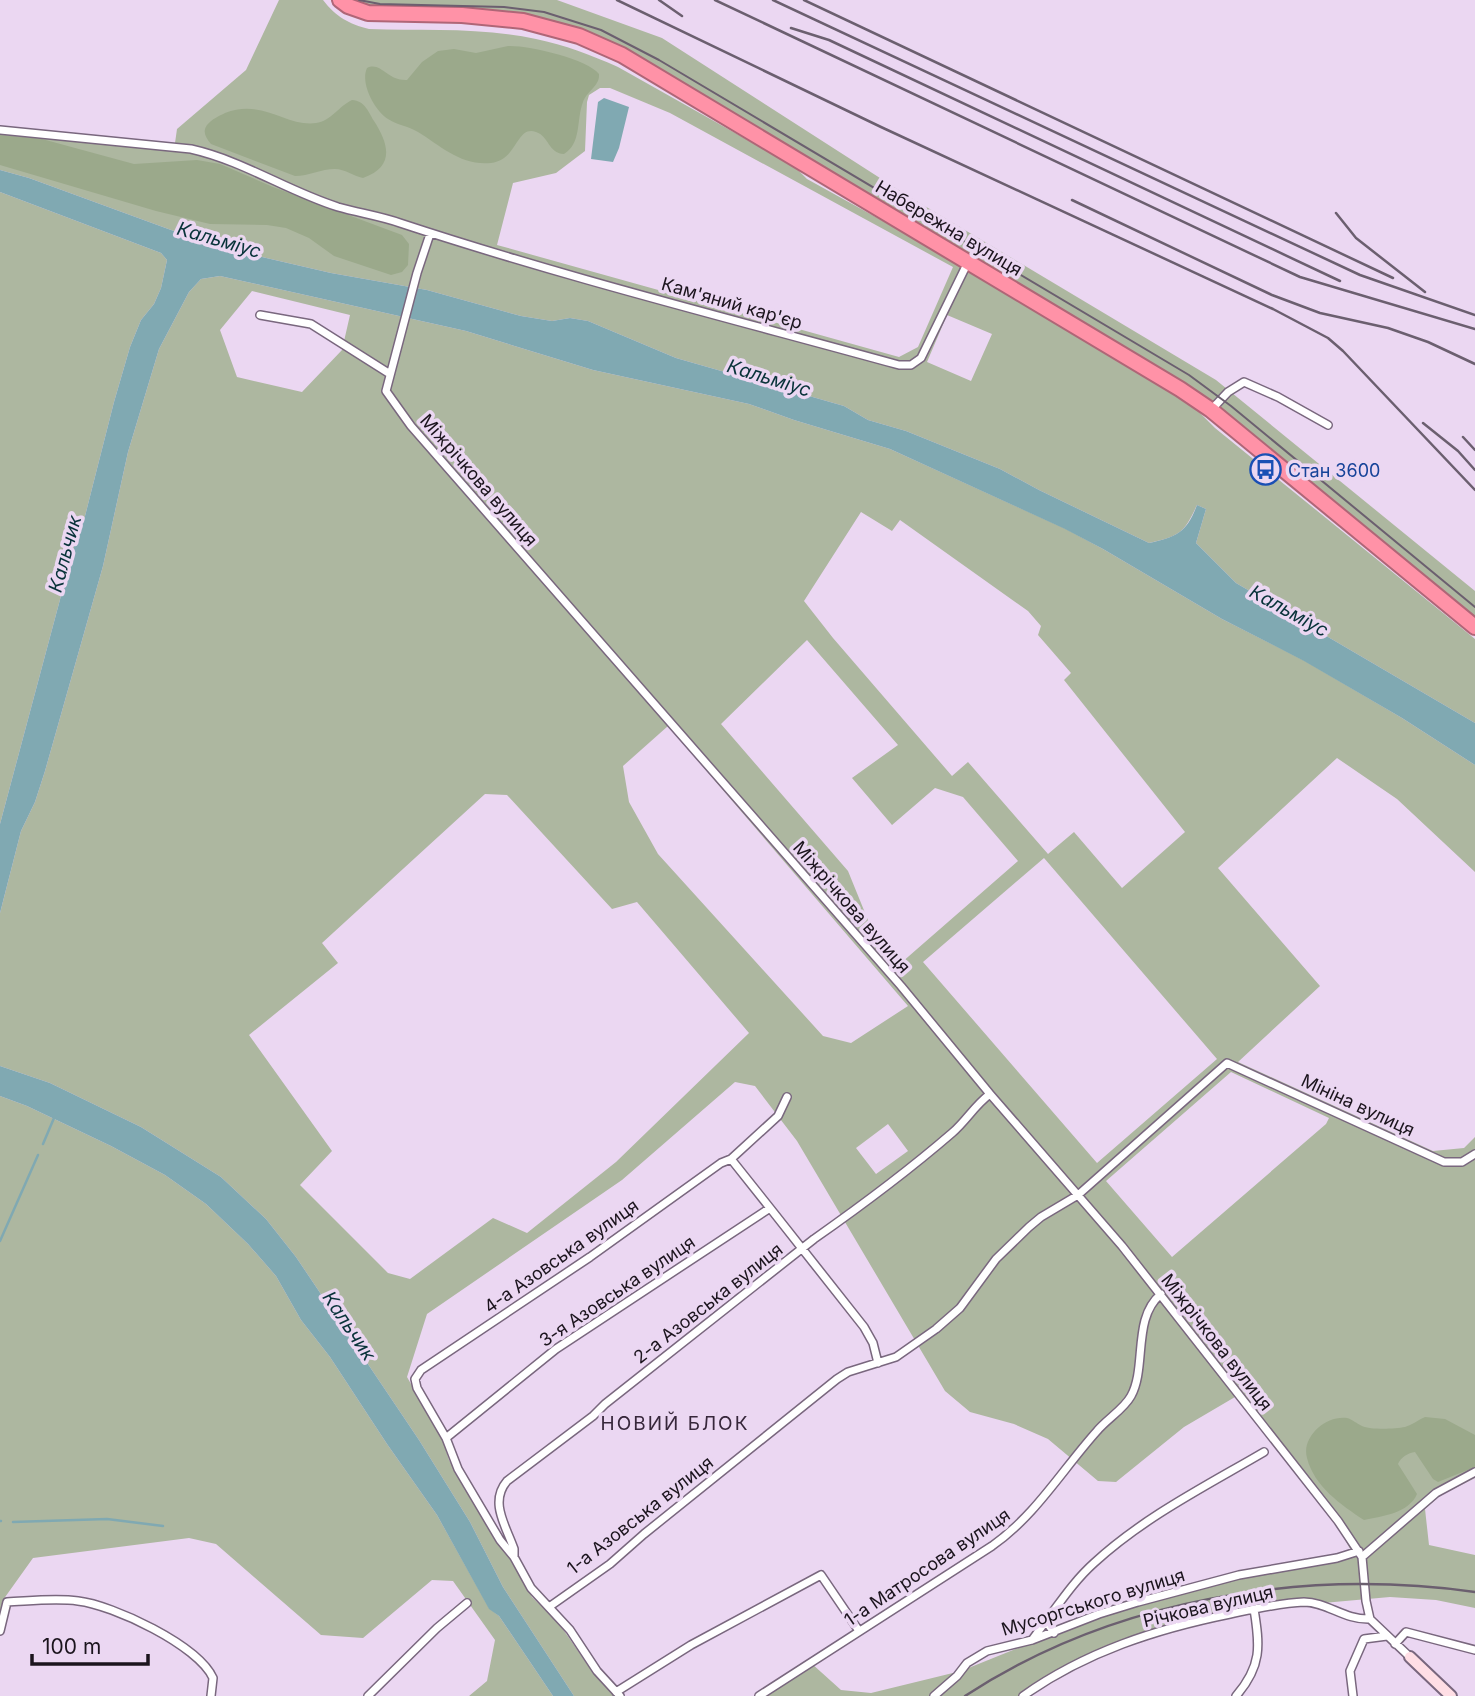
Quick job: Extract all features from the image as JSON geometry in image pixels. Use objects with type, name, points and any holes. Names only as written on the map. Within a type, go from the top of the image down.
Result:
[{"type":"highway","name":"Набережна вулиця","points":[[340,0],[368,13],[462,15],[523,21],[593,41],[660,76],[1152,371],[1211,411],[1475,627]]},
{"type":"street","name":"Кам'яний кар'єр","points":[[0,130],[191,149],[219,155],[241,163],[301,195],[340,208],[398,222],[430,234],[905,366],[921,358],[968,262]]},
{"type":"street","points":[[260,315],[311,324],[390,374],[430,234]]},
{"type":"street","name":"Міжрічкова вулиця","points":[[390,374],[386,391],[411,426],[901,986],[1161,1294],[1338,1521],[1360,1554],[1370,1619]]},
{"type":"street","points":[[1211,411],[1227,392],[1244,382],[1278,397],[1328,425]]},
{"type":"street","name":"Мініна вулиця","points":[[1227,1063],[1444,1162],[1462,1162],[1475,1154]]},
{"type":"street","name":"1-а Азовська вулиця","points":[[550,1607],[610,1564],[848,1372],[895,1357],[936,1329],[960,1308],[996,1259],[1028,1227],[1078,1195],[1227,1063]]},
{"type":"street","name":"2-а Азовська вулиця","points":[[514,1558],[514,1549],[498,1506],[499,1493],[504,1484],[950,1135],[990,1094]]},
{"type":"street","name":"4-а Азовська вулиця","points":[[446,1438],[415,1383],[421,1370],[590,1257],[724,1161],[731,1159],[778,1116],[787,1097]]},
{"type":"street","points":[[731,1159],[864,1327],[873,1343],[878,1363]]},
{"type":"street","name":"3-я Азовська вулиця","points":[[446,1438],[556,1349],[769,1208]]},
{"type":"street","name":"1-а Матросова вулиця","points":[[759,1696],[992,1546],[1028,1516],[1099,1428],[1131,1396],[1136,1381],[1144,1326],[1161,1294]]},
{"type":"street","points":[[446,1438],[462,1476],[535,1594],[570,1630],[597,1671],[618,1694],[691,1646],[821,1575],[859,1632]]},
{"type":"street","points":[[1031,1640],[1068,1590],[1092,1565],[1149,1518],[1264,1451]]},
{"type":"street","points":[[1360,1554],[1436,1493],[1475,1472]]},
{"type":"street","name":"Мусоргського вулиця","points":[[934,1696],[978,1655],[993,1648],[1031,1640],[1099,1614],[1239,1575],[1360,1554]]},
{"type":"street","points":[[0,1631],[7,1602],[90,1603],[148,1625],[174,1641],[210,1670],[213,1678],[211,1696]]},
{"type":"street","name":"Річкова вулиця","points":[[1023,1696],[1051,1677],[1106,1649],[1192,1622],[1305,1602],[1318,1604],[1355,1619],[1370,1619]]},
{"type":"street","points":[[368,1696],[437,1628],[467,1603]]},
{"type":"street","points":[[1236,1696],[1249,1681],[1257,1663],[1258,1639],[1254,1609]]},
{"type":"street","points":[[1370,1619],[1451,1696]]},
{"type":"street","points":[[1046,1621],[1054,1633]]},
{"type":"street","points":[[1395,1644],[1406,1632],[1475,1650]]},
{"type":"street","points":[[1353,1696],[1350,1671],[1364,1639],[1387,1636]]},
{"type":"shaded area","points":[[279,0],[323,0],[343,19],[369,29],[474,31],[516,35],[557,44],[618,67],[794,166],[807,179],[966,267],[1191,404],[1215,428],[1475,639],[1475,723],[1236,583],[1196,543],[1206,509],[1197,505],[1180,532],[1149,543],[1000,469],[906,431],[868,420],[844,406],[676,358],[588,321],[570,318],[552,321],[521,316],[427,290],[331,273],[262,257],[182,234],[0,170],[0,126],[175,143],[177,129],[246,70]],"holes":[[[600,88],[610,88],[670,113],[953,267],[918,347],[899,357],[497,245],[513,183],[556,173],[585,151],[587,102],[589,95]],[[947,315],[992,334],[971,381],[927,362]]]},
{"type":"shaded area","points":[[348,0],[557,0],[662,38],[908,196],[1216,380],[1475,591],[1475,619],[1199,392],[625,50],[583,33],[374,11]]},
{"type":"shaded area","points":[[508,46],[556,54],[583,63],[599,74],[597,82],[583,102],[574,144],[564,154],[555,151],[540,134],[529,131],[524,133],[500,161],[480,163],[461,158],[383,115],[373,103],[365,81],[367,68],[376,67],[394,78],[407,80],[422,62],[438,51],[454,49],[476,53]]},
{"type":"shaded area","points":[[604,98],[629,107],[613,162],[591,159],[598,102]]},
{"type":"shaded area","points":[[352,100],[366,107],[386,146],[386,154],[380,168],[363,178],[335,169],[295,176],[211,144],[205,135],[207,125],[211,121],[238,109],[251,109],[294,121],[316,123]]},
{"type":"shaded area","points":[[0,135],[42,139],[134,164],[197,160],[220,164],[273,187],[402,235],[409,244],[408,265],[402,272],[391,275],[334,256],[309,238],[286,228],[210,224],[0,165]]},
{"type":"shaded area","points":[[0,170],[182,234],[262,257],[331,273],[427,290],[521,316],[552,321],[570,318],[588,321],[676,358],[844,406],[868,420],[906,431],[1000,469],[1149,543],[1180,532],[1197,505],[1206,509],[1196,543],[1236,583],[1475,723],[1475,765],[1402,718],[1304,661],[1222,619],[1103,549],[890,449],[749,404],[593,370],[466,331],[220,276],[201,279],[189,292],[159,349],[128,452],[103,566],[45,771],[35,802],[21,831],[0,913],[0,824],[130,347],[141,320],[154,304],[161,288],[167,260],[161,253],[0,192]]},
{"type":"shaded area","points":[[0,192],[161,253],[167,260],[161,288],[154,304],[141,320],[130,347],[0,824]]},
{"type":"shaded area","points":[[220,276],[466,331],[593,370],[749,404],[890,449],[1066,529],[1222,619],[1305,661],[1475,765],[1475,872],[1397,799],[1337,758],[1218,868],[1320,986],[1238,1062],[1433,1151],[1464,1148],[1475,1137],[1475,1478],[1441,1495],[1425,1509],[1429,1545],[1475,1555],[1475,1608],[1436,1600],[1390,1597],[1254,1606],[1192,1618],[1105,1646],[1069,1664],[1018,1696],[760,1696],[811,1663],[841,1690],[871,1693],[961,1671],[1140,1599],[1353,1554],[1335,1522],[1235,1397],[1184,1427],[1116,1482],[1098,1481],[1048,1439],[1014,1424],[970,1412],[945,1391],[797,1141],[755,1086],[735,1082],[622,1180],[427,1314],[407,1377],[442,1438],[449,1460],[494,1538],[507,1547],[532,1597],[558,1622],[594,1674],[615,1696],[574,1696],[503,1587],[470,1522],[419,1440],[296,1257],[266,1219],[221,1177],[141,1127],[50,1083],[0,1066],[0,913],[21,831],[35,802],[45,771],[103,566],[128,452],[159,349],[189,292],[201,279]],"holes":[[[252,291],[350,315],[342,350],[302,392],[237,377],[220,330]],[[861,512],[892,531],[900,520],[1028,611],[1041,626],[1038,635],[1071,673],[1064,680],[1185,832],[1122,888],[1074,832],[1048,854],[968,762],[952,776],[804,601]],[[807,640],[898,745],[852,778],[892,825],[935,788],[963,797],[1018,861],[901,963],[872,930],[848,871],[721,724]],[[668,726],[908,1006],[851,1043],[823,1036],[658,854],[629,802],[623,766]],[[485,794],[507,795],[612,909],[637,902],[749,1033],[616,1162],[527,1233],[493,1218],[410,1279],[388,1273],[300,1185],[332,1151],[249,1035],[338,963],[322,943]],[[1044,858],[1217,1059],[1097,1163],[923,962]],[[1231,1072],[1329,1118],[1326,1124],[1172,1257],[1106,1181]],[[888,1124],[908,1151],[876,1174],[856,1148]]]},
{"type":"shaded area","points":[[0,1066],[50,1083],[141,1127],[221,1177],[266,1219],[296,1257],[419,1440],[470,1522],[503,1587],[574,1696],[553,1696],[499,1616],[489,1609],[437,1515],[330,1357],[301,1320],[276,1276],[248,1244],[206,1204],[165,1175],[111,1146],[0,1096]]},
{"type":"shaded area","points":[[0,1096],[111,1146],[165,1175],[206,1204],[248,1244],[276,1276],[301,1320],[330,1357],[437,1515],[489,1608],[499,1616],[553,1696],[469,1696],[487,1681],[495,1640],[453,1581],[432,1580],[363,1638],[321,1635],[216,1544],[189,1538],[33,1558],[3,1600],[0,1613]]},
{"type":"shaded area","points":[[1425,1417],[1445,1419],[1475,1435],[1475,1467],[1438,1482],[1433,1479],[1415,1452],[1407,1454],[1398,1464],[1417,1494],[1402,1510],[1364,1520],[1322,1486],[1307,1458],[1306,1450],[1311,1435],[1331,1420],[1347,1418],[1366,1427],[1389,1429],[1405,1427]]},
{"type":"waterway","points":[[43,1144],[54,1118]]},
{"type":"waterway","points":[[0,1241],[38,1155]]},
{"type":"waterway","points":[[13,1522],[107,1519],[163,1526]]},
{"type":"tram line","points":[[359,0],[380,4],[504,7],[544,12],[601,30],[659,60],[1189,375],[1231,406],[1475,607]]},
{"type":"railway","points":[[617,0],[881,127],[1273,309],[1328,338],[1475,490]]},
{"type":"railway","points":[[659,0],[682,16]]},
{"type":"railway","points":[[715,0],[1300,277],[1475,329]]},
{"type":"railway","points":[[773,0],[1360,275],[1475,315]]},
{"type":"railway","points":[[804,0],[1393,278]]},
{"type":"railway","points":[[791,28],[829,40],[1340,281]]},
{"type":"railway","points":[[1072,200],[1272,295],[1320,313],[1388,328],[1428,342],[1475,364]]},
{"type":"railway","points":[[1336,213],[1356,238],[1425,292]]},
{"type":"railway","points":[[1423,423],[1458,451],[1475,470]]},
{"type":"railway","points":[[1463,437],[1475,450]]},
{"type":"railway","points":[[965,1696],[1022,1663],[1083,1635],[1146,1614],[1211,1599],[1277,1589],[1343,1584],[1475,1592]]},
{"type":"place","name":"Стан 3600","points":[[1265,470]]},
{"type":"district","name":"НОВИЙ БЛОК","points":[[675,1423]]},
{"type":"water label","name":"Кальміус","points":[[219,240]]},
{"type":"water label","name":"Кальміус","points":[[769,378]]},
{"type":"water label","name":"Кальчик","points":[[65,554]]},
{"type":"water label","name":"Кальміус","points":[[1289,611]]},
{"type":"water label","name":"Кальчик","points":[[349,1326]]}]
